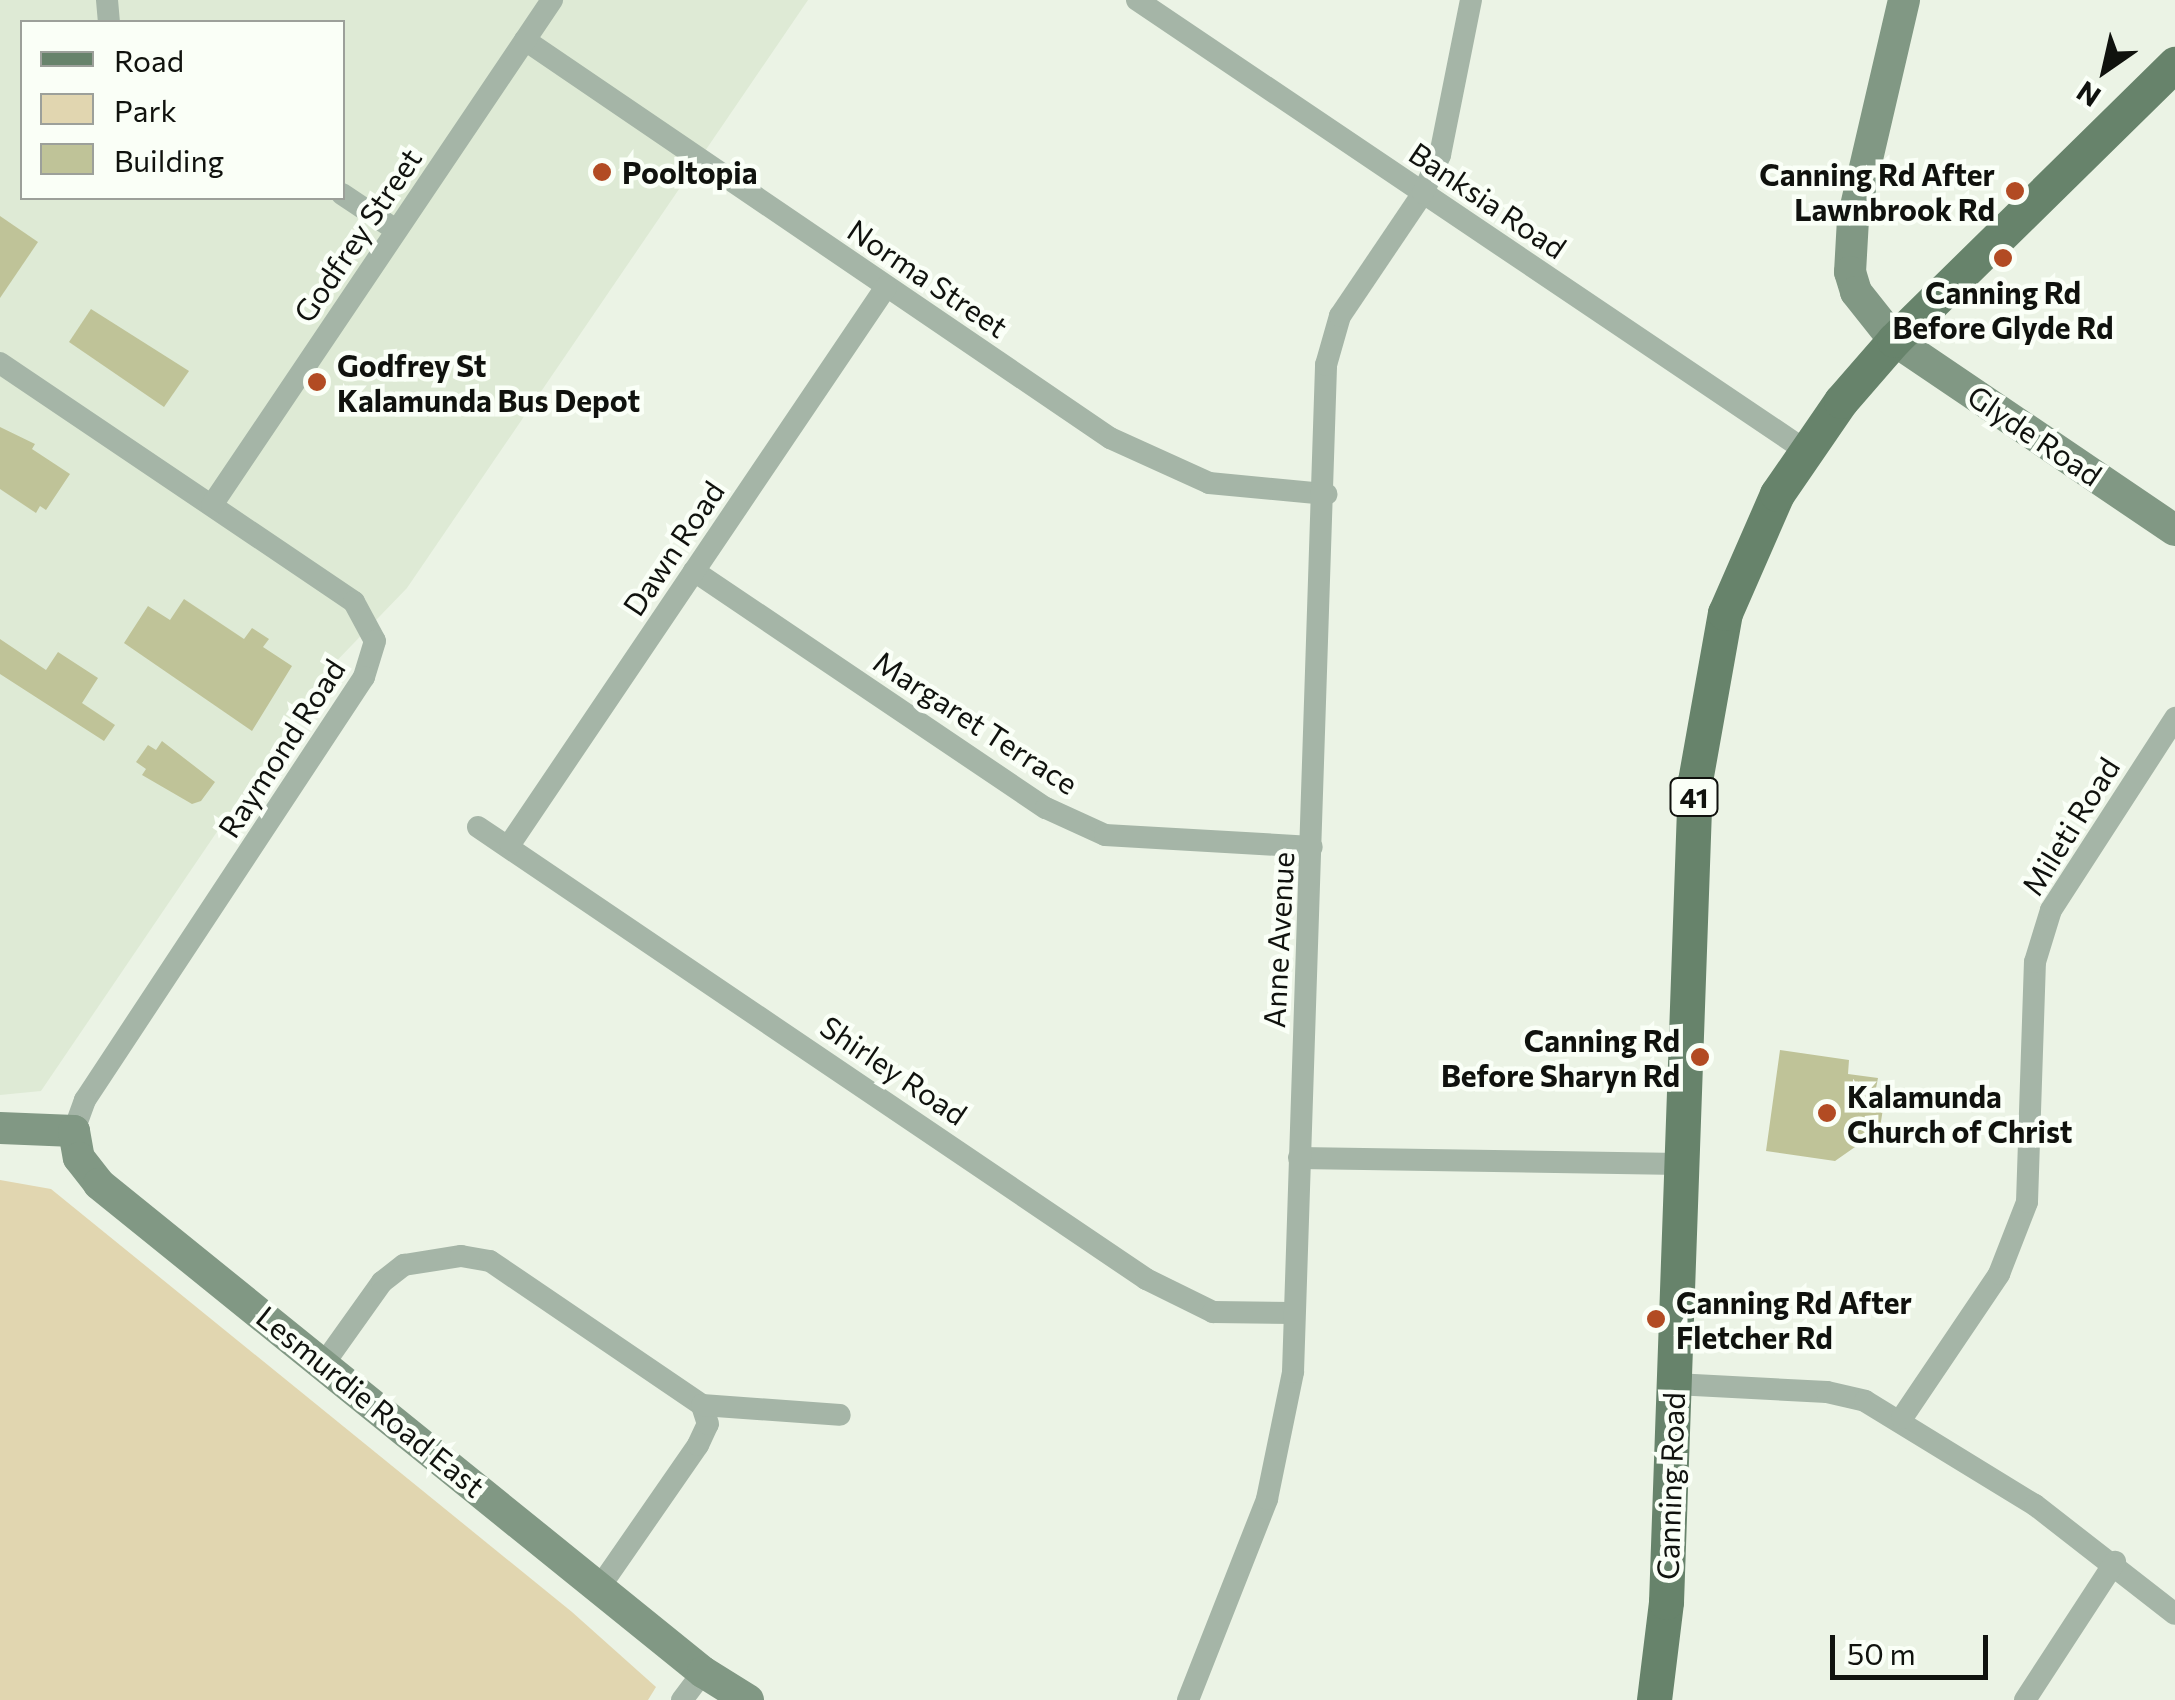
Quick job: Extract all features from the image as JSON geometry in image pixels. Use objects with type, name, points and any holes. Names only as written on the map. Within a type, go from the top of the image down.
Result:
[{"type":"main road","name":"Canning Road","points":[[1654,1700],[1675,1384],[1695,781],[1704,704],[1736,582],[1805,450],[1894,340],[2175,64]]},
{"type":"street","name":"Godfrey Street","points":[[212,504],[552,0]]},
{"type":"street","name":"Banksia Road","points":[[1137,0],[1805,450]]},
{"type":"street","name":"Anne Avenue","points":[[1188,1700],[1267,1499],[1294,1372],[1298,1158],[1326,494],[1324,395],[1330,340],[1354,292],[1423,193],[1445,136],[1471,0]]},
{"type":"street","name":"Glyde Road","points":[[1904,0],[1849,249],[1856,292],[1894,340],[2175,530]]},
{"type":"street","name":"Norma Street","points":[[526,40],[1110,438],[1209,483],[1326,494]]},
{"type":"street","points":[[345,196],[396,230]]},
{"type":"street","name":"Dawn Road","points":[[510,844],[886,287]]},
{"type":"street","name":"Raymond Road","points":[[0,363],[354,602],[372,630],[374,658],[85,1100],[74,1132]]},
{"type":"street","name":"Margaret Terrace","points":[[694,571],[1046,808],[1105,835],[1312,847]]},
{"type":"street","name":"Mileti Road","points":[[1902,1418],[1998,1274],[2026,1202],[2035,962],[2051,910],[2175,718]]},
{"type":"street","name":"Shirley Road","points":[[478,827],[510,844],[1146,1279],[1213,1312],[1294,1313]]},
{"type":"street","points":[[0,1128],[74,1132]]},
{"type":"street","name":"Lesmurdie Road East","points":[[74,1132],[78,1158],[94,1180],[325,1362],[703,1672],[748,1700]]},
{"type":"street","points":[[1298,1158],[1680,1164]]},
{"type":"street","points":[[325,1362],[382,1282],[404,1265],[460,1256],[490,1261],[702,1405],[840,1415]]},
{"type":"street","points":[[1675,1384],[1828,1392],[1902,1418],[2115,1562],[2175,1614]]},
{"type":"street","points":[[599,1588],[698,1445],[708,1424],[702,1405]]},
{"type":"street","points":[[2024,1700],[2115,1562]]},
{"type":"street","points":[[682,1700],[703,1672]]},
{"type":"shaded area","points":[[0,0],[808,0],[407,588],[324,674],[41,1091],[0,1095]]},
{"type":"green space","points":[[0,1180],[51,1189],[572,1612],[656,1687],[648,1700],[0,1700]]},
{"type":"building","points":[[0,216],[38,242],[0,298]]},
{"type":"building","points":[[91,309],[189,371],[164,407],[69,342]]},
{"type":"building","points":[[0,427],[35,444],[32,449],[70,474],[46,510],[40,506],[36,513],[0,489]]},
{"type":"building","points":[[184,599],[244,639],[252,628],[269,639],[263,647],[292,666],[252,731],[124,643],[148,606],[170,620]]},
{"type":"building","points":[[0,639],[46,670],[58,652],[98,678],[82,703],[115,725],[104,741],[0,674]]},
{"type":"building","points":[[162,741],[215,782],[201,801],[192,804],[142,775],[146,769],[136,762],[148,745],[156,750]]},
{"type":"building","name":"Kalamunda Church of Christ","points":[[1780,1050],[1849,1060],[1848,1074],[1878,1078],[1876,1088],[1886,1089],[1878,1141],[1856,1137],[1855,1147],[1835,1161],[1766,1151]]},
{"type":"place","name":"Pooltopia","points":[[602,172]]},
{"type":"place","name":"Canning Rd After Lawnbrook Rd","points":[[2015,191]]},
{"type":"place","name":"Canning Rd Before Glyde Rd","points":[[2003,258]]},
{"type":"place","name":"Godfrey St Kalamunda Bus Depot","points":[[317,382]]},
{"type":"place","name":"Canning Rd Before Sharyn Rd","points":[[1700,1057]]},
{"type":"place","name":"Kalamunda Church of Christ","points":[[1827,1113]]},
{"type":"place","name":"Canning Rd After Fletcher Rd","points":[[1656,1319]]}]
